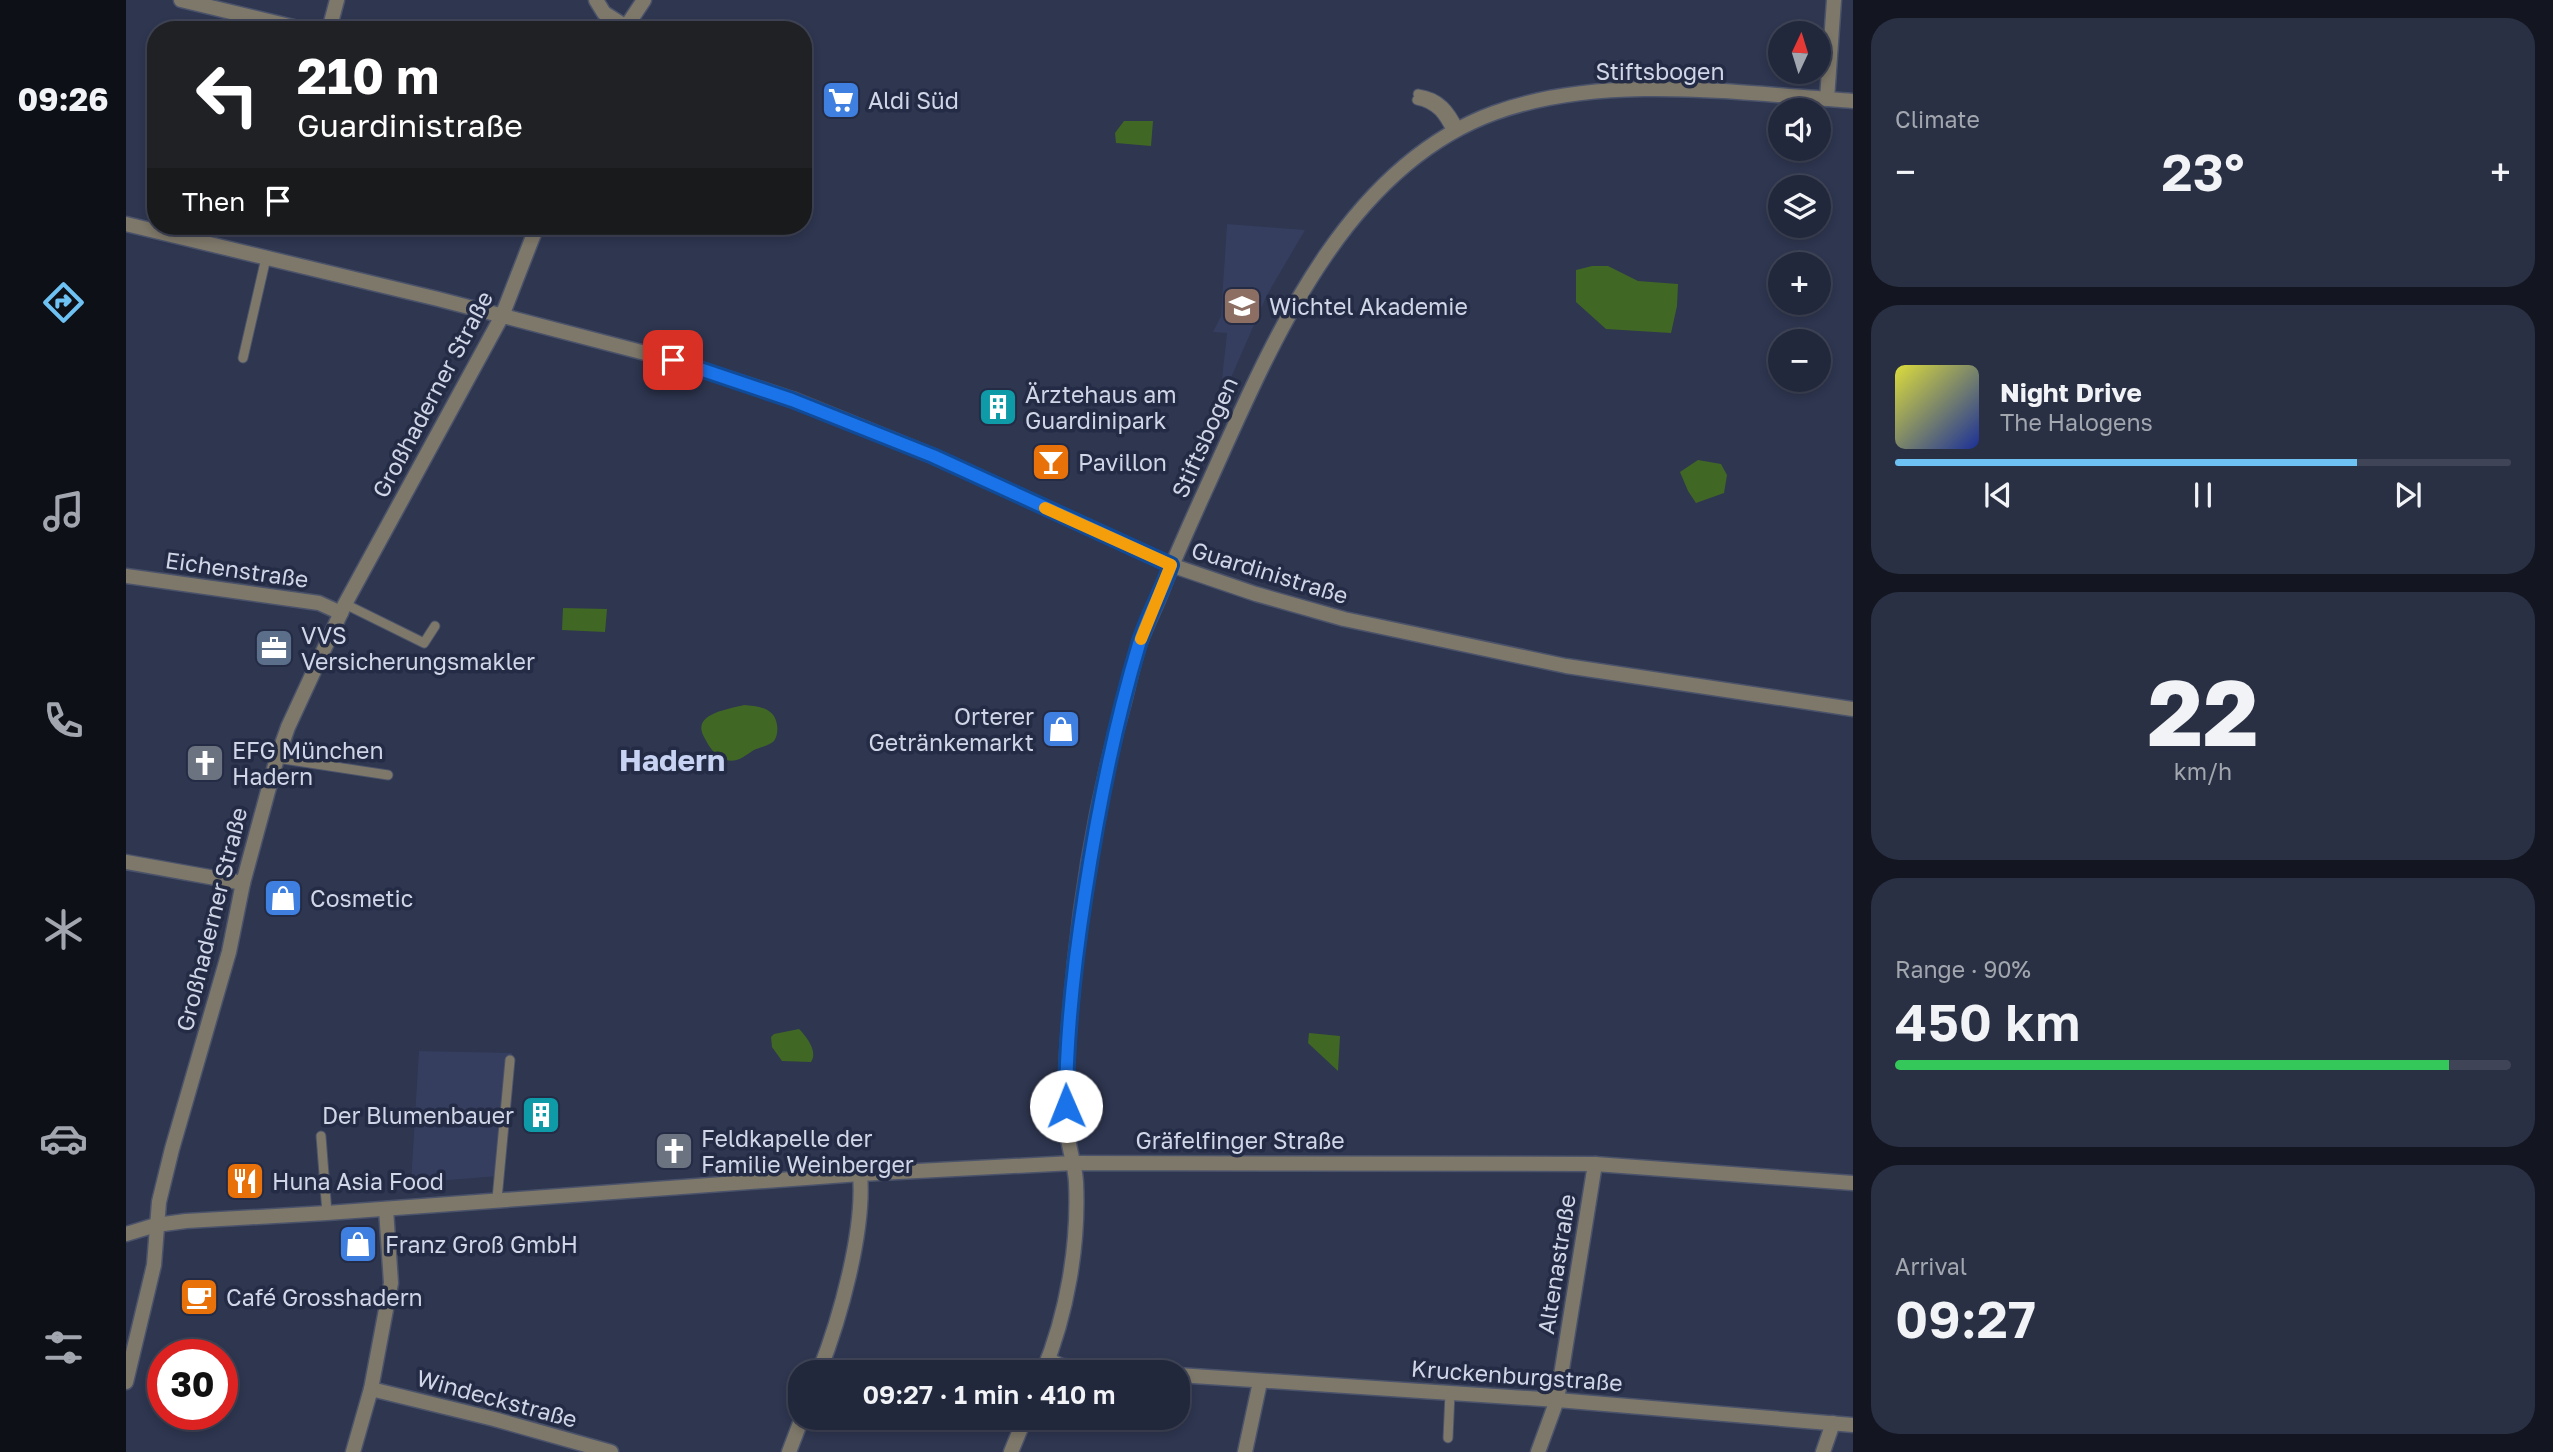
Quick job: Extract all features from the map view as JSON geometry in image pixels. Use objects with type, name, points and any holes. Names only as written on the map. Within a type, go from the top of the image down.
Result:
[{"type":"street","points":[[181,0],[268,21]]},
{"type":"street","points":[[332,21],[337,0]]},
{"type":"street","points":[[596,0],[604,13],[615,21]]},
{"type":"street","points":[[630,21],[644,0]]},
{"type":"street","points":[[1827,98],[1834,0]]},
{"type":"street","name":"Stiftsbogen","points":[[1048,1360],[1065,1297],[1074,1250],[1076,1190],[1067,1130],[1066,1070],[1077,944],[1107,764],[1140,642],[1171,565],[1254,382],[1315,269],[1360,209],[1401,169],[1456,131],[1493,113],[1532,103],[1607,91],[1676,89],[1812,98]]},
{"type":"street","name":"Stiftsbogen","points":[[1831,99],[1853,101]]},
{"type":"street","name":"Guardinistraße","points":[[126,224],[147,229]]},
{"type":"street","name":"Guardinistraße","points":[[171,235],[673,360],[792,400],[933,456],[1171,565],[1256,594],[1398,632],[1575,668],[1853,709]]},
{"type":"street","name":"Großhaderner Straße","points":[[126,1382],[155,1265],[159,1202],[229,951],[243,883],[276,758],[343,608],[502,316],[534,235]]},
{"type":"street","name":"Eichenstraße","points":[[126,576],[343,608]]},
{"type":"street","points":[[126,862],[243,883]]},
{"type":"street","name":"Gräfelfinger Straße","points":[[126,1234],[156,1225],[186,1221],[860,1174],[1073,1163],[1595,1164],[1853,1182]]},
{"type":"street","name":"Altenastraße","points":[[1538,1452],[1556,1399],[1595,1164]]},
{"type":"street","points":[[824,1360],[850,1266],[862,1199],[860,1174]]},
{"type":"street","points":[[354,1452],[371,1389],[391,1283],[386,1209]]},
{"type":"street","name":"Kruckenburgstraße","points":[[1190,1376],[1556,1399],[1853,1425]]},
{"type":"street","points":[[1245,1452],[1260,1382]]},
{"type":"street","name":"Windeckstraße","points":[[371,1389],[494,1419],[611,1452]]},
{"type":"street","points":[[1823,1452],[1833,1423]]},
{"type":"street","points":[[789,1452],[797,1430]]},
{"type":"street","points":[[1011,1452],[1020,1430]]},
{"type":"lane","points":[[1418,97],[1439,110],[1456,131]]},
{"type":"lane","points":[[243,358],[266,258]]},
{"type":"lane","points":[[343,608],[424,643],[435,625]]},
{"type":"lane","points":[[276,758],[388,775]]},
{"type":"lane","points":[[498,1199],[510,1060]]},
{"type":"lane","points":[[321,1136],[327,1213]]},
{"type":"lane","points":[[1448,1438],[1450,1393]]},
{"type":"shaded area","name":"Wichtel Akademie","points":[[1227,224],[1305,230],[1267,295],[1230,380],[1222,379],[1227,333],[1213,332],[1221,316]]},
{"type":"shaded area","points":[[419,1051],[512,1053],[499,1176],[411,1183]]},
{"type":"green space","points":[[1124,121],[1153,121],[1151,146],[1116,143],[1115,133]]},
{"type":"green space","points":[[1608,266],[1638,281],[1678,284],[1677,306],[1671,333],[1606,329],[1576,302],[1576,270]]},
{"type":"green space","points":[[1698,460],[1721,464],[1727,475],[1724,493],[1696,503],[1680,472]]},
{"type":"green space","points":[[563,608],[607,609],[605,632],[562,630]]},
{"type":"green space","points":[[744,705],[760,707],[773,715],[776,719],[776,738],[770,744],[738,760],[725,760],[715,753],[706,741],[701,728],[703,722],[722,710]]},
{"type":"green space","points":[[799,1029],[812,1049],[811,1062],[782,1061],[772,1047],[771,1037]]},
{"type":"green space","points":[[1309,1033],[1340,1036],[1338,1071],[1308,1043]]},
{"type":"slow traffic","points":[[1045,508],[1171,565],[1141,639]]},
{"type":"place","name":"Aldi Süd","points":[[841,100]]},
{"type":"place","name":"Wichtel Akademie","points":[[1242,306]]},
{"type":"place","name":"Ärztehaus am Guardinipark","points":[[998,407]]},
{"type":"place","name":"Pavillon","points":[[1051,462]]},
{"type":"place","name":"VVS Versicherungsmakler","points":[[274,648]]},
{"type":"place","name":"Orterer Getränkemarkt","points":[[1061,729]]},
{"type":"place","name":"EFG München Hadern","points":[[205,763]]},
{"type":"place","name":"Cosmetic","points":[[283,898]]},
{"type":"place","name":"Der Blumenbauer","points":[[541,1115]]},
{"type":"place","name":"Feldkapelle der Familie Weinberger","points":[[674,1151]]},
{"type":"place","name":"Huna Asia Food","points":[[245,1181]]},
{"type":"place","name":"Franz Groß GmbH","points":[[358,1244]]},
{"type":"place","name":"Café Grosshadern","points":[[199,1297]]},
{"type":"district","name":"Hadern","points":[[672,760]]},
{"type":"route","points":[[673,360],[792,400],[933,456],[1171,565],[1140,642],[1099,801],[1075,963],[1066,1070],[1066,1106]]}]
